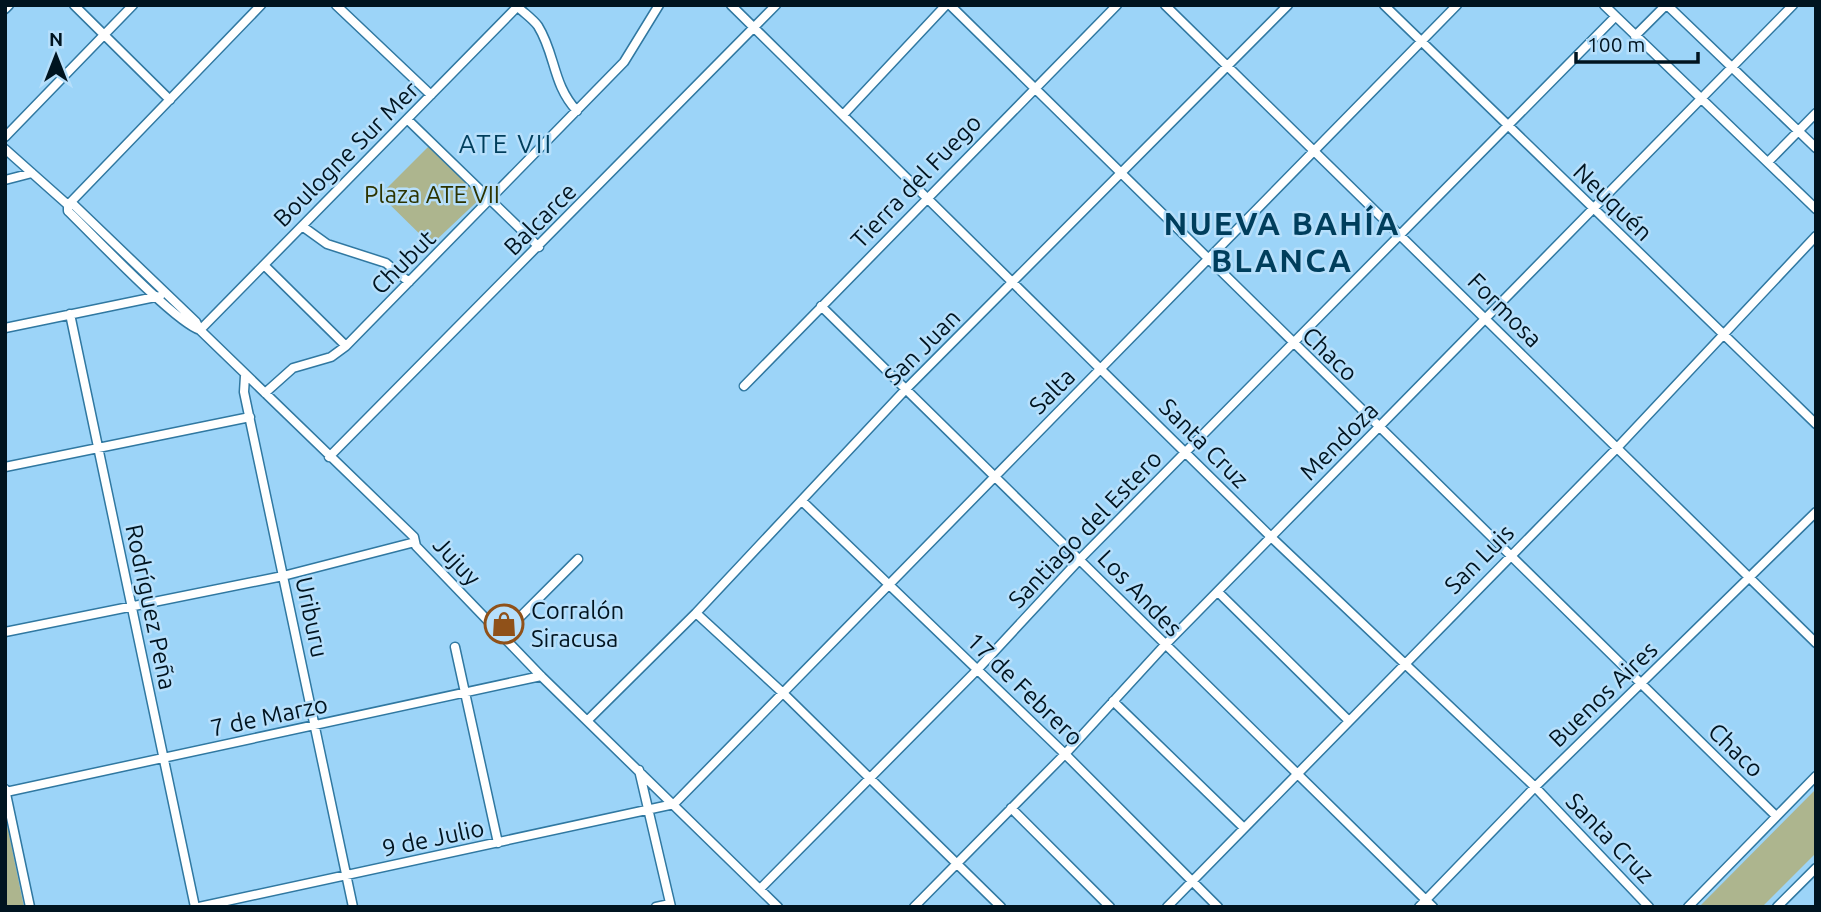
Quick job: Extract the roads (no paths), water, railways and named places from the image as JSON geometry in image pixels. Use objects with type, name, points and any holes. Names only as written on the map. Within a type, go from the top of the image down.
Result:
[{"type":"street","points":[[74,5],[170,100]]},
{"type":"street","points":[[5,136],[133,5]]},
{"type":"street","points":[[5,149],[68,205],[261,5]]},
{"type":"street","points":[[336,5],[431,95]]},
{"type":"street","name":"Chubut","points":[[265,393],[299,365],[331,357],[346,346],[491,201],[624,62],[659,5]]},
{"type":"street","name":"Santa Cruz","points":[[731,5],[1271,537],[1535,787],[1649,907]]},
{"type":"street","name":"Balcarce","points":[[330,457],[776,5]]},
{"type":"street","points":[[843,115],[948,5]]},
{"type":"street","name":"Chaco","points":[[948,5],[1776,816]]},
{"type":"street","name":"Tierra del Fuego","points":[[744,387],[927,196],[1117,5]]},
{"type":"street","name":"Formosa","points":[[1165,5],[1816,643]]},
{"type":"street","name":"San Juan","points":[[589,720],[696,613],[906,389],[1288,5]]},
{"type":"street","name":"Neuquén","points":[[1384,5],[1816,425]]},
{"type":"street","name":"Salta","points":[[674,804],[1457,5]]},
{"type":"street","points":[[1604,5],[1816,208]]},
{"type":"street","points":[[1635,36],[1666,5],[1816,148]]},
{"type":"street","name":"Mendoza","points":[[914,907],[1065,754],[1164,646],[1793,5]]},
{"type":"street","points":[[518,6],[536,23],[557,83],[578,111]]},
{"type":"street","name":"Boulogne Sur Mer","points":[[200,330],[518,6]]},
{"type":"street","name":"Santiago del Estero","points":[[760,888],[977,670],[1080,559],[1615,17]]},
{"type":"street","points":[[1768,162],[1816,113]]},
{"type":"street","points":[[407,119],[539,247]]},
{"type":"street","points":[[5,180],[32,173]]},
{"type":"street","name":"Jujuy","points":[[68,205],[74,205],[162,296],[196,322],[200,330],[245,376],[414,537],[415,542],[541,676],[778,907]]},
{"type":"street","points":[[302,226],[327,244],[386,263],[409,282]]},
{"type":"street","name":"San Luis","points":[[1167,907],[1616,449],[1816,236]]},
{"type":"street","points":[[264,265],[346,346]]},
{"type":"street","points":[[5,328],[162,296]]},
{"type":"street","name":"Los Andes","points":[[821,306],[1080,559],[1164,646],[1426,904]]},
{"type":"street","name":"Rodríguez Peña","points":[[70,314],[163,759],[197,907]]},
{"type":"street","name":"Uriburu","points":[[245,376],[244,393],[353,907]]},
{"type":"street","points":[[5,467],[250,417]]},
{"type":"street","name":"17 de Febrero","points":[[802,501],[1065,754],[1218,907]]},
{"type":"street","name":"Buenos Aires","points":[[1426,904],[1535,787],[1816,512]]},
{"type":"street","points":[[5,632],[283,576],[415,542]]},
{"type":"street","points":[[502,635],[578,559]]},
{"type":"street","points":[[1218,592],[1348,720]]},
{"type":"street","points":[[696,613],[784,694],[1000,907]]},
{"type":"street","points":[[455,647],[498,843]]},
{"type":"street","name":"7 de Marzo","points":[[6,791],[541,676]]},
{"type":"street","points":[[1113,701],[1244,828]]},
{"type":"street","points":[[639,770],[670,905],[656,907]]},
{"type":"street","points":[[1688,907],[1816,776]]},
{"type":"street","points":[[6,791],[30,907]]},
{"type":"street","name":"9 de Julio","points":[[197,907],[674,804]]},
{"type":"street","points":[[1012,808],[1110,907]]},
{"type":"street","points":[[1777,907],[1816,867]]},
{"type":"place","name":"Corralón Siracusa","points":[[504,624]]},
{"type":"district","name":"ATE VII","points":[[506,143]]},
{"type":"district","name":"NUEVA BAHÍA BLANCA","points":[[1282,242]]},
{"type":"park label","name":"Plaza ATE VII","points":[[432,194]]}]
